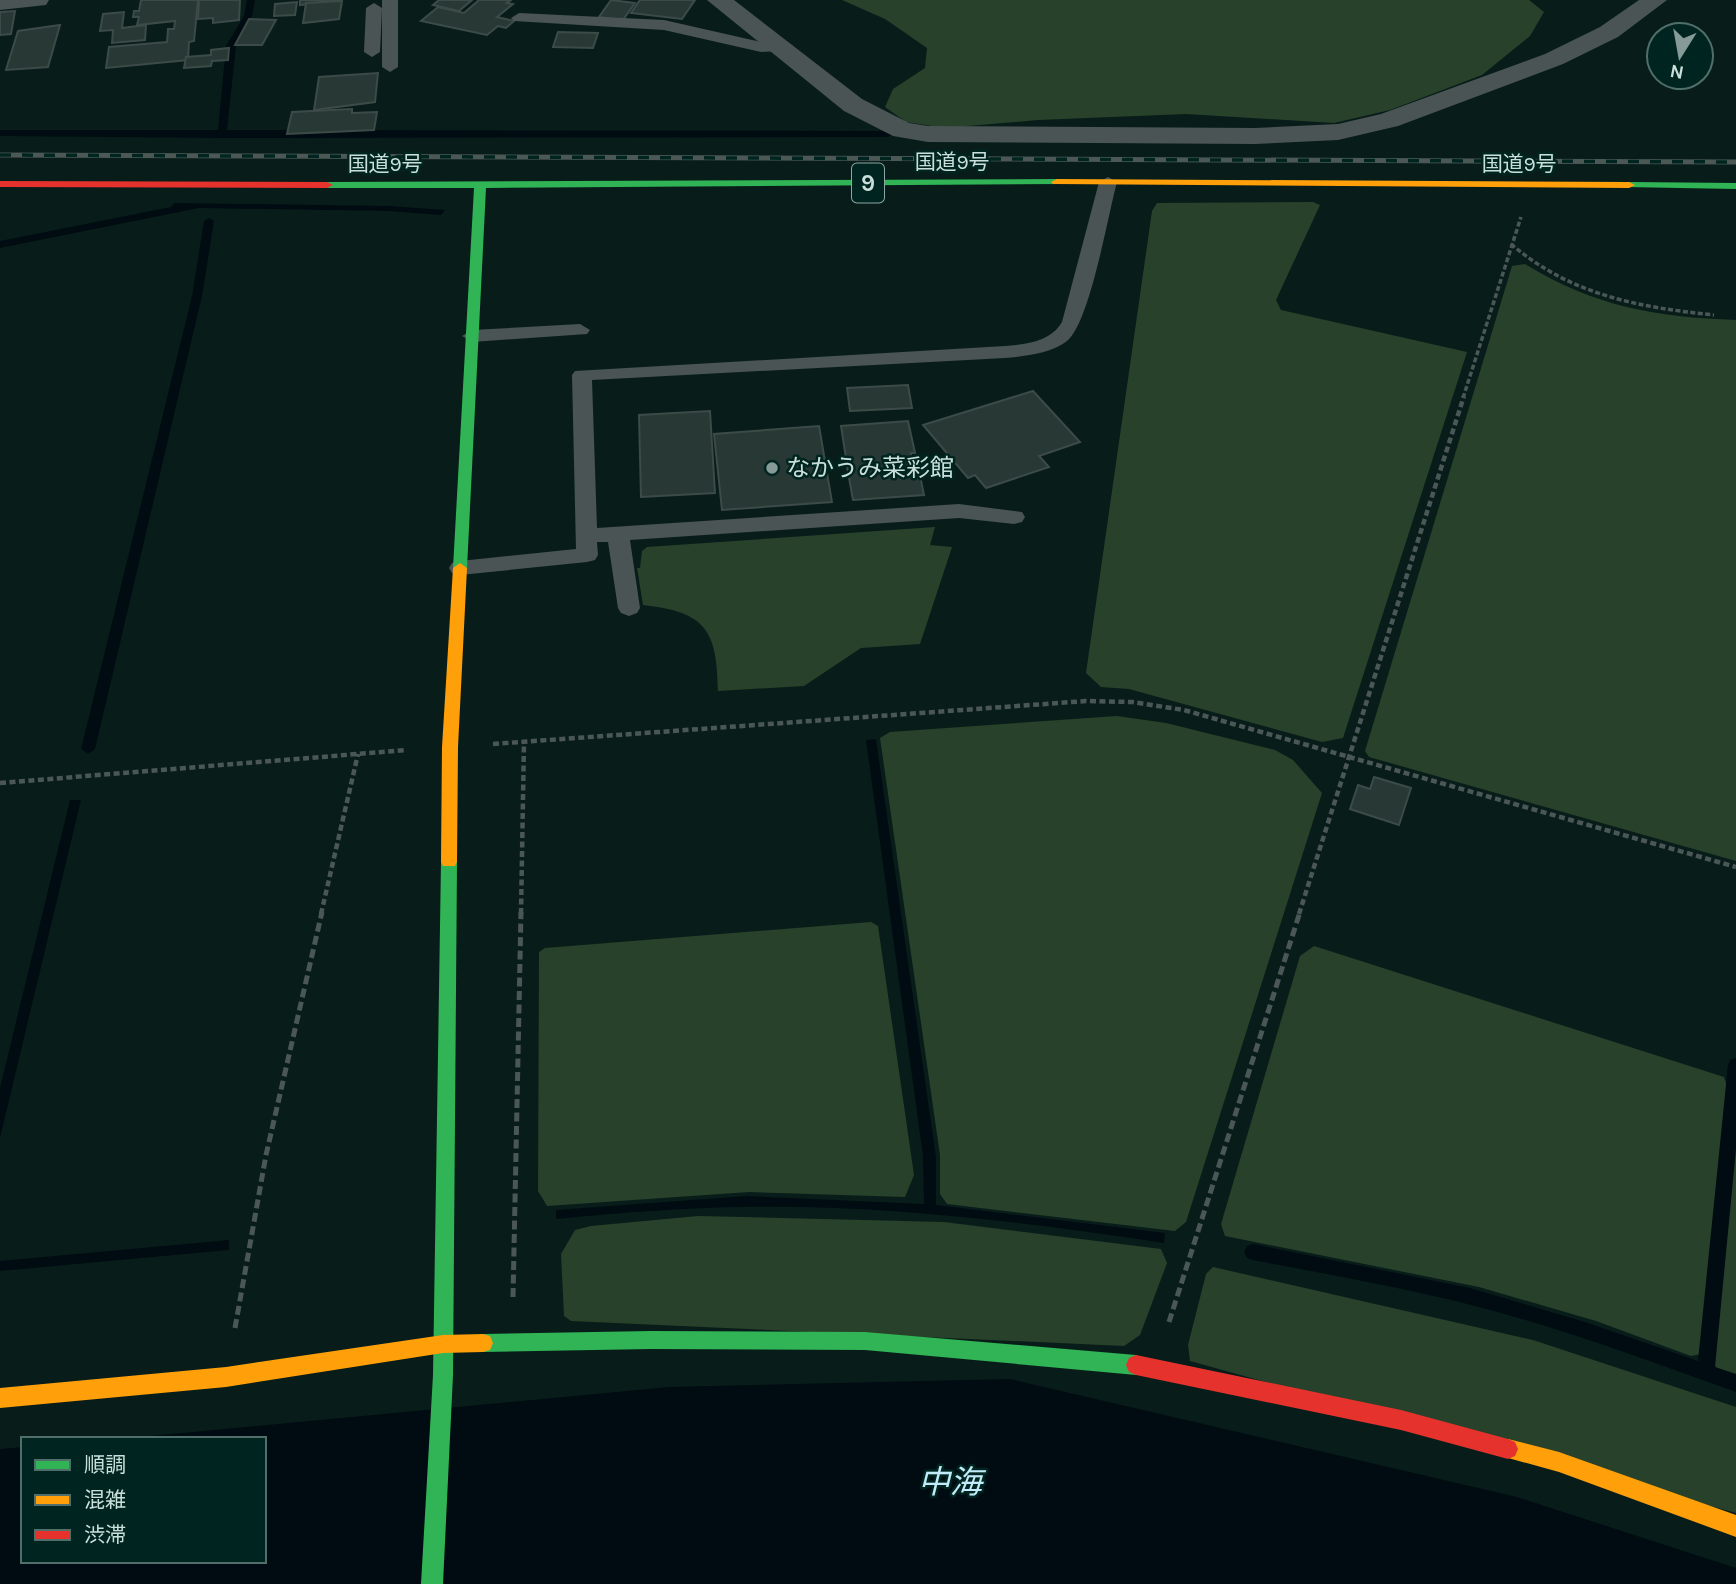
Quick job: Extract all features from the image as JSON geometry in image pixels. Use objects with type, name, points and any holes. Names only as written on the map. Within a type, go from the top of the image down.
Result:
[{"type":"main road","name":"国道9号","points":[[0,184],[480,186],[1108,182],[1736,186]]},
{"type":"main road","points":[[432,1584],[443,1375],[450,747],[480,186]]},
{"type":"main road","points":[[0,1398],[226,1377],[443,1344],[651,1340],[865,1341],[1155,1367],[1401,1420],[1546,1459],[1736,1526]]},
{"type":"street","points":[[0,3],[37,0]]},
{"type":"street","points":[[719,0],[853,105],[914,133],[1255,136],[1311,134],[1351,129],[1389,120],[1554,59],[1609,32],[1655,0]]},
{"type":"lane","points":[[372,52],[374,0]]},
{"type":"lane","points":[[390,0],[390,67]]},
{"type":"lane","points":[[519,19],[664,25],[761,47],[778,46]]},
{"type":"lane","points":[[460,568],[587,555],[582,375],[1005,352],[1043,346],[1068,331],[1073,322],[1108,182]]},
{"type":"lane","points":[[472,336],[580,330]]},
{"type":"lane","points":[[587,536],[959,511],[1014,517]]},
{"type":"lane","points":[[618,534],[629,608]]},
{"type":"path","points":[[1155,1367],[1524,207]]},
{"type":"path","points":[[1511,244],[1526,259],[1549,274],[1609,297],[1649,307],[1714,315]]},
{"type":"path","points":[[536,741],[1086,701],[1132,702],[1184,710],[1736,867]]},
{"type":"path","points":[[511,1343],[516,1212],[524,741]]},
{"type":"path","points":[[0,783],[450,747]]},
{"type":"path","points":[[226,1377],[266,1155],[358,754]]},
{"type":"green space","points":[[842,0],[1529,0],[1544,12],[1530,36],[1482,75],[1390,110],[1334,123],[1186,114],[1038,120],[945,128],[906,122],[885,107],[893,89],[925,68],[927,48],[885,19]]},
{"type":"green space","points":[[1313,202],[1320,205],[1276,300],[1281,310],[1467,352],[1343,738],[1322,742],[1129,689],[1101,687],[1086,673],[1152,211],[1157,203]]},
{"type":"green space","points":[[1525,264],[1577,290],[1627,307],[1679,316],[1736,320],[1736,861],[1369,757],[1365,751],[1512,266]]},
{"type":"green space","points":[[935,527],[930,545],[952,547],[920,644],[861,648],[804,686],[718,691],[715,653],[704,628],[681,613],[643,605],[637,568],[640,568],[642,551],[647,547]]},
{"type":"green space","points":[[1117,716],[1166,723],[1275,750],[1293,760],[1322,793],[1186,1222],[1175,1231],[947,1204],[940,1194],[940,1155],[880,738],[890,732]]},
{"type":"green space","points":[[871,922],[878,926],[914,1175],[905,1197],[749,1192],[547,1206],[538,1191],[539,952],[545,948]]},
{"type":"green space","points":[[1314,946],[1724,1077],[1728,1089],[1701,1354],[1691,1356],[1596,1321],[1479,1287],[1225,1236],[1221,1224],[1300,956]]},
{"type":"green space","points":[[1736,1127],[1736,1375],[1717,1369],[1712,1360]]},
{"type":"green space","points":[[698,1216],[944,1222],[1161,1249],[1167,1263],[1140,1335],[1124,1346],[571,1321],[564,1316],[561,1254],[575,1230],[591,1226]]},
{"type":"green space","points":[[1213,1267],[1533,1340],[1736,1407],[1736,1513],[1190,1361],[1188,1345],[1206,1274]]},
{"type":"water","points":[[174,203],[390,206],[445,210],[441,215],[388,211],[199,208],[0,248],[0,241],[171,207]]},
{"type":"water","points":[[876,739],[936,1157],[936,1205],[1165,1233],[1164,1243],[953,1216],[847,1208],[718,1208],[556,1219],[556,1210],[747,1196],[924,1204],[923,1156],[866,740]]},
{"type":"water","points":[[70,800],[81,800],[0,1138],[0,1088]]},
{"type":"water","points":[[229,1240],[229,1250],[0,1271],[0,1261]]},
{"type":"water","name":"中海","points":[[1010,1379],[1517,1497],[1736,1568],[1736,1584],[0,1584],[0,1449],[21,1447],[21,1563],[266,1563],[266,1437],[139,1437],[669,1387]]},
{"type":"building","points":[[141,0],[198,0],[194,41],[189,42],[188,60],[106,68],[109,47],[167,42],[168,29],[174,29],[175,21],[137,25],[139,17],[133,17],[134,11],[139,11]]},
{"type":"building","points":[[199,0],[240,0],[239,20],[213,23],[213,18],[198,19]]},
{"type":"building","points":[[300,0],[342,0],[300,5]]},
{"type":"building","points":[[439,0],[472,0],[459,11],[433,5]]},
{"type":"building","points":[[479,0],[511,0],[507,3],[513,4],[497,17],[514,21],[506,28],[498,26],[487,35],[421,21],[438,7],[464,13]]},
{"type":"building","points":[[611,0],[635,3],[623,20],[599,17]]},
{"type":"building","points":[[640,0],[695,0],[682,19],[631,13]]},
{"type":"building","points":[[342,1],[339,19],[303,23],[306,3]]},
{"type":"building","points":[[297,2],[295,15],[274,16],[275,4]]},
{"type":"building","points":[[15,11],[11,34],[0,35],[0,12]]},
{"type":"building","points":[[124,12],[122,28],[146,25],[145,40],[112,43],[113,30],[100,31],[103,14]]},
{"type":"building","points":[[249,19],[276,20],[262,45],[235,45]]},
{"type":"building","points":[[60,25],[48,67],[6,70],[18,31]]},
{"type":"building","points":[[558,32],[598,33],[593,48],[553,47]]},
{"type":"building","points":[[229,48],[228,60],[212,61],[211,66],[184,68],[186,57],[211,55],[211,50]]},
{"type":"building","points":[[378,73],[375,102],[314,110],[319,77]]},
{"type":"building","points":[[352,109],[352,113],[377,112],[374,130],[287,134],[292,112]]},
{"type":"building","points":[[908,385],[912,408],[850,411],[847,388]]},
{"type":"building","points":[[1033,391],[1080,442],[1039,456],[1049,467],[986,488],[975,475],[968,478],[923,425]]},
{"type":"building","points":[[710,411],[715,493],[641,497],[639,415]]},
{"type":"building","points":[[908,421],[915,453],[911,453],[911,456],[916,456],[924,495],[853,500],[846,461],[850,461],[850,458],[846,458],[841,426]]},
{"type":"building","name":"なかうみ菜彩館","points":[[819,426],[832,502],[722,510],[714,434]]},
{"type":"building","points":[[1374,777],[1411,788],[1399,825],[1350,809],[1358,785],[1370,789]]},
{"type":"waterway","points":[[222,133],[231,46],[248,16],[251,0]]},
{"type":"waterway","points":[[0,133],[222,133]]},
{"type":"waterway","points":[[222,133],[888,134]]},
{"type":"waterway","points":[[217,172],[218,165]]},
{"type":"waterway","points":[[88,749],[197,296],[209,221]]},
{"type":"waterway","points":[[1706,1372],[1736,1065]]},
{"type":"waterway","points":[[1253,1252],[1409,1282],[1508,1307],[1585,1330],[1736,1383]]},
{"type":"railway","points":[[0,155],[1736,162]]},
{"type":"traffic: fast","points":[[327,185],[1057,182]]},
{"type":"traffic: fast","points":[[1629,185],[1736,186]]},
{"type":"traffic: fast","points":[[460,568],[480,186]]},
{"type":"traffic: fast","points":[[432,1584],[443,1375],[449,862]]},
{"type":"traffic: fast","points":[[483,1343],[651,1340],[865,1341],[1136,1365]]},
{"type":"traffic: slow","points":[[1057,182],[1629,185]]},
{"type":"traffic: slow","points":[[449,862],[450,747],[460,568]]},
{"type":"traffic: slow","points":[[0,1398],[226,1377],[443,1344],[483,1343]]},
{"type":"traffic: slow","points":[[1508,1449],[1559,1462],[1736,1526]]},
{"type":"traffic: jam","points":[[0,184],[327,185]]},
{"type":"traffic: jam","points":[[1136,1365],[1401,1420],[1508,1449]]},
{"type":"place","name":"なかうみ菜彩館","points":[[772,468]]}]
